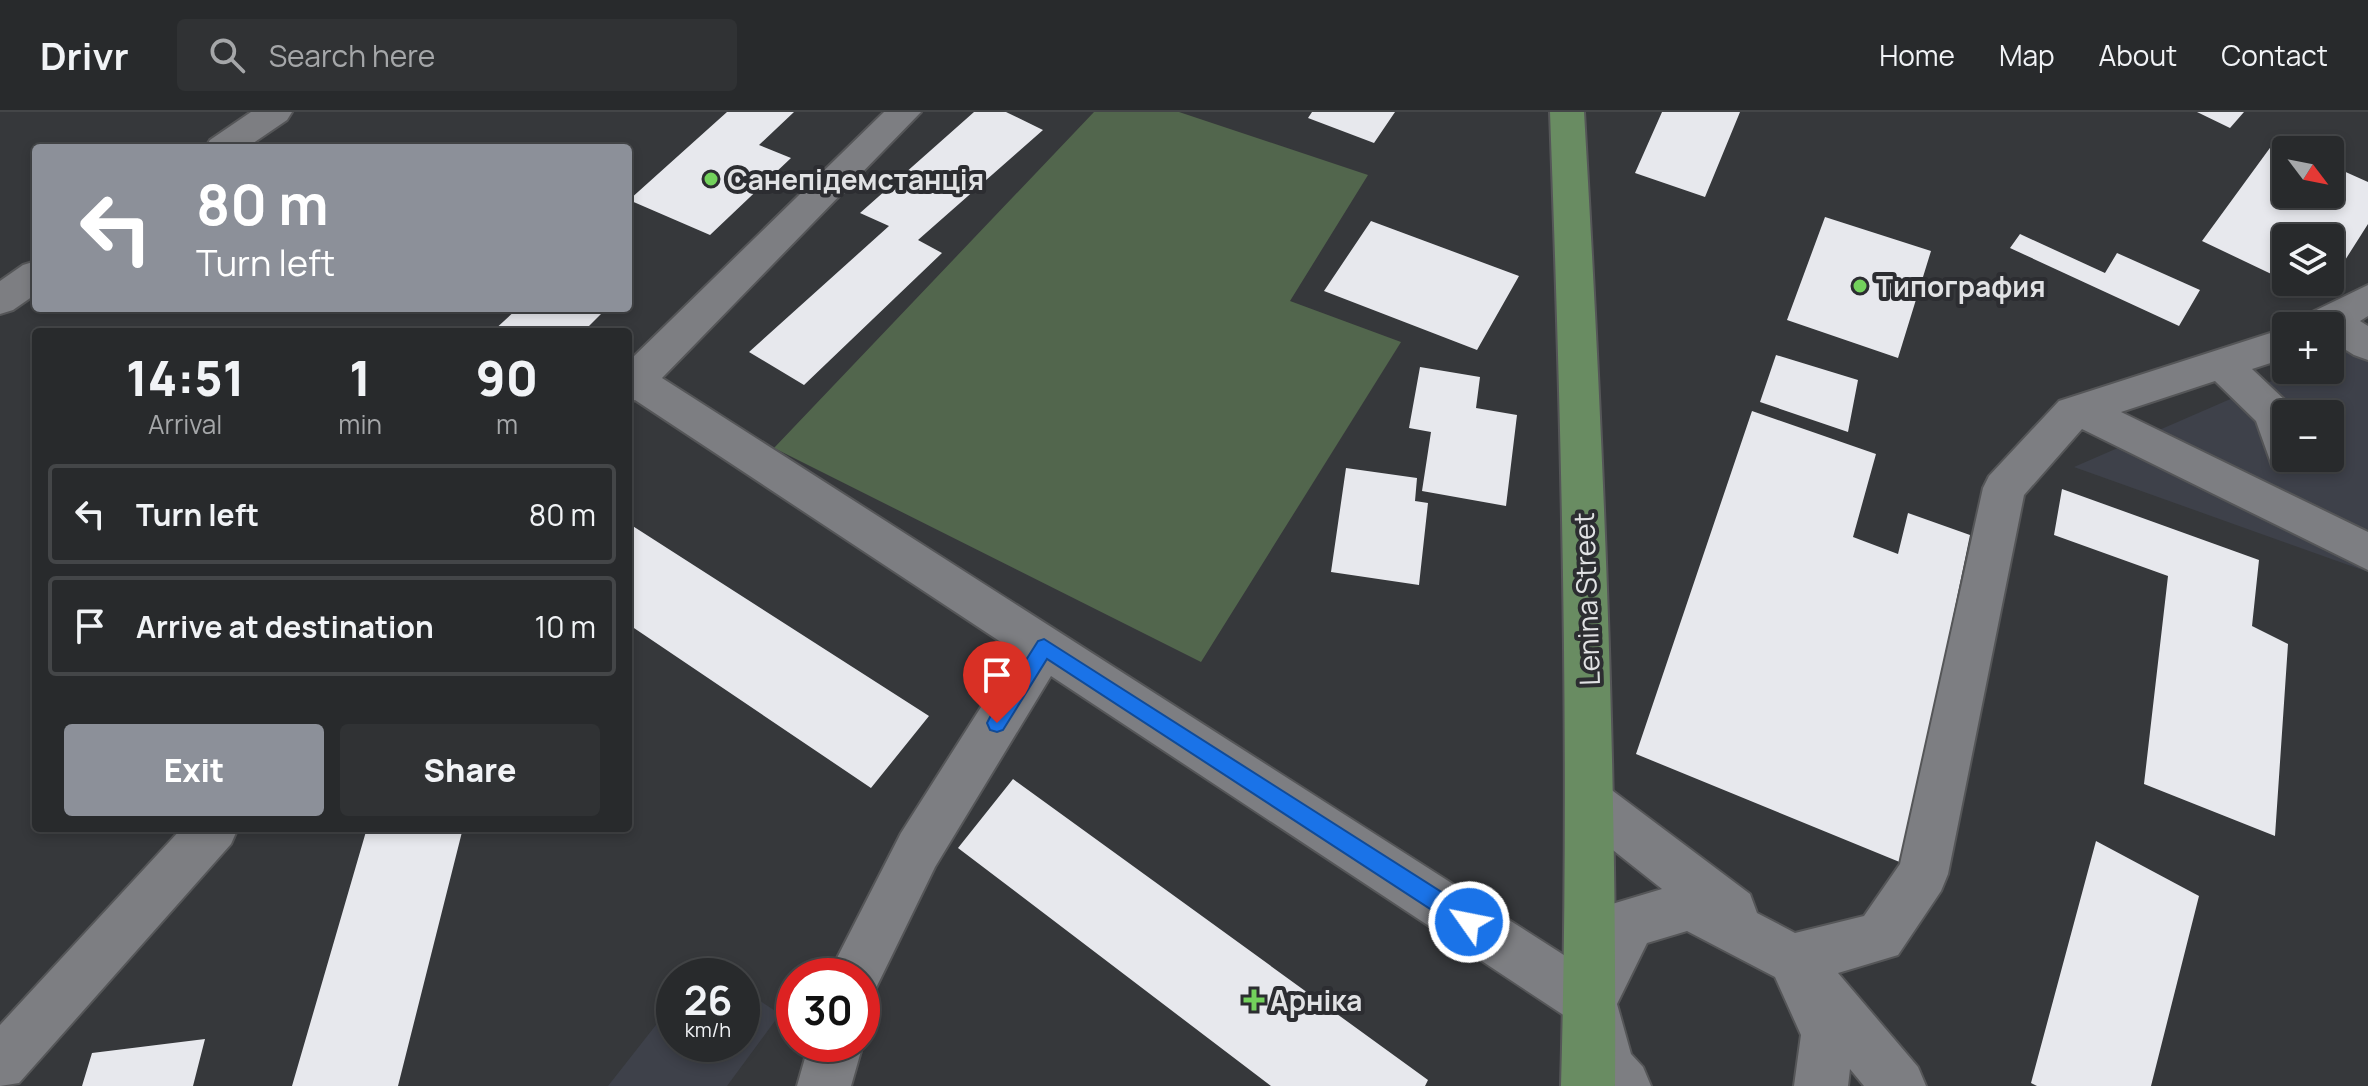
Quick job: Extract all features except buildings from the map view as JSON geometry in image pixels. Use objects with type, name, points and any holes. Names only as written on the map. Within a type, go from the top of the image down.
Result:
[{"type":"main road","name":"Lenina Street","points":[[1567,112],[1592,804],[1588,1086]]},
{"type":"street","points":[[228,144],[275,112]]},
{"type":"street","points":[[904,112],[632,383],[1590,1002],[1609,1069],[1624,1086]]},
{"type":"street","points":[[0,300],[32,278]]},
{"type":"street","points":[[2344,312],[2368,299]]},
{"type":"street","points":[[2344,333],[2368,345]]},
{"type":"street","points":[[1793,959],[1880,937],[1923,874],[2004,488],[2073,412],[2272,348]]},
{"type":"street","points":[[2222,364],[2272,412]]},
{"type":"street","points":[[2080,410],[2368,552]]},
{"type":"street","points":[[2258,498],[2275,472]]},
{"type":"street","points":[[864,958],[918,850],[1044,647]]},
{"type":"street","points":[[1592,804],[1793,959],[1899,1086]]},
{"type":"street","points":[[0,1064],[210,832]]},
{"type":"street","points":[[1590,1002],[1630,922],[1690,906],[1793,959],[1828,1034],[1821,1086]]},
{"type":"street","points":[[824,1086],[831,1062]]},
{"type":"shaded area","points":[[2368,339],[2368,572],[2074,467],[2272,381],[2272,384],[2344,384],[2344,350]]},
{"type":"shaded area","points":[[760,1001],[776,1011],[776,1019],[760,1041]]},
{"type":"shaded area","points":[[656,1025],[656,1062],[745,1062],[727,1086],[608,1086]]},
{"type":"green space","points":[[1094,112],[1179,112],[1368,175],[1290,301],[1401,342],[1201,662],[774,448]]},
{"type":"place","name":"Санепідемстанція","points":[[711,179]]},
{"type":"place","name":"Типография","points":[[1860,286]]},
{"type":"place","name":"Арніка","points":[[1254,1000]]},
{"type":"route","points":[[997,723],[1044,647],[1469,922]]}]
